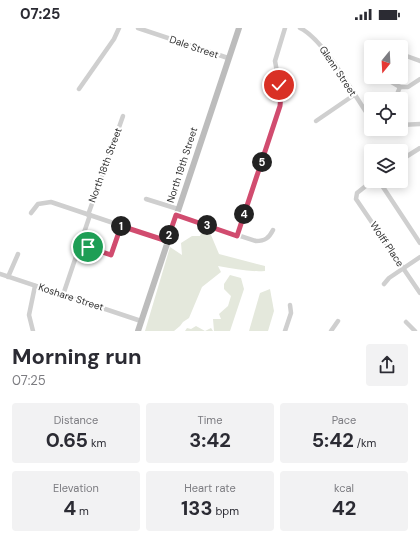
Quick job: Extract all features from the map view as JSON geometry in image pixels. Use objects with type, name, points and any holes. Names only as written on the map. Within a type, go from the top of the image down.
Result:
[{"type":"street","points":[[79,89],[111,44],[119,28]]},
{"type":"street","name":"Dale Street","points":[[138,28],[228,58]]},
{"type":"street","name":"North 19th Street","points":[[138,331],[239,28]]},
{"type":"street","points":[[237,236],[281,101],[275,61],[285,28]]},
{"type":"street","name":"Glenn Street","points":[[300,28],[318,42],[364,110]]},
{"type":"street","points":[[408,57],[420,61]]},
{"type":"street","points":[[395,84],[400,87],[408,87],[420,79]]},
{"type":"street","points":[[398,92],[400,87]]},
{"type":"street","points":[[316,121],[354,95]]},
{"type":"street","name":"North 18th Street","points":[[62,295],[123,116]]},
{"type":"street","points":[[408,124],[420,124]]},
{"type":"street","points":[[408,156],[420,148]]},
{"type":"street","name":"Wolff Place","points":[[364,188],[356,194],[357,200],[420,293]]},
{"type":"street","points":[[384,188],[420,243]]},
{"type":"street","points":[[146,199],[237,236],[260,242],[269,237],[274,230]]},
{"type":"street","points":[[31,213],[38,204],[49,201],[167,241]]},
{"type":"street","points":[[80,245],[111,255],[121,226]]},
{"type":"street","points":[[8,277],[18,254]]},
{"type":"street","points":[[384,284],[402,268],[420,257]]},
{"type":"street","name":"Koshare Street","points":[[0,274],[141,321]]},
{"type":"street","points":[[33,331],[29,315],[35,286]]},
{"type":"street","points":[[285,331],[291,313],[290,305]]},
{"type":"street","points":[[331,331],[338,321]]},
{"type":"street","points":[[406,322],[415,331]]},
{"type":"shaded area","points":[[203,228],[211,235],[219,254],[265,266],[265,271],[248,271],[218,266],[221,272],[202,287],[189,318],[174,331],[145,331],[170,247],[182,255],[181,243],[192,236],[200,236]]},
{"type":"shaded area","points":[[230,275],[241,278],[244,289],[230,331],[214,331],[213,319],[221,319],[219,314],[228,306],[231,296],[224,289],[224,284]]},
{"type":"shaded area","points":[[270,289],[274,311],[268,331],[249,331],[260,293]]},
{"type":"shaded area","points":[[196,326],[205,331],[185,331],[187,328],[191,329]]},
{"type":"shaded area","points":[[211,328],[213,331],[205,331]]},
{"type":"route","points":[[88,247],[111,255],[121,226],[167,241],[176,215],[237,236],[280,106],[281,94],[279,85]]}]
